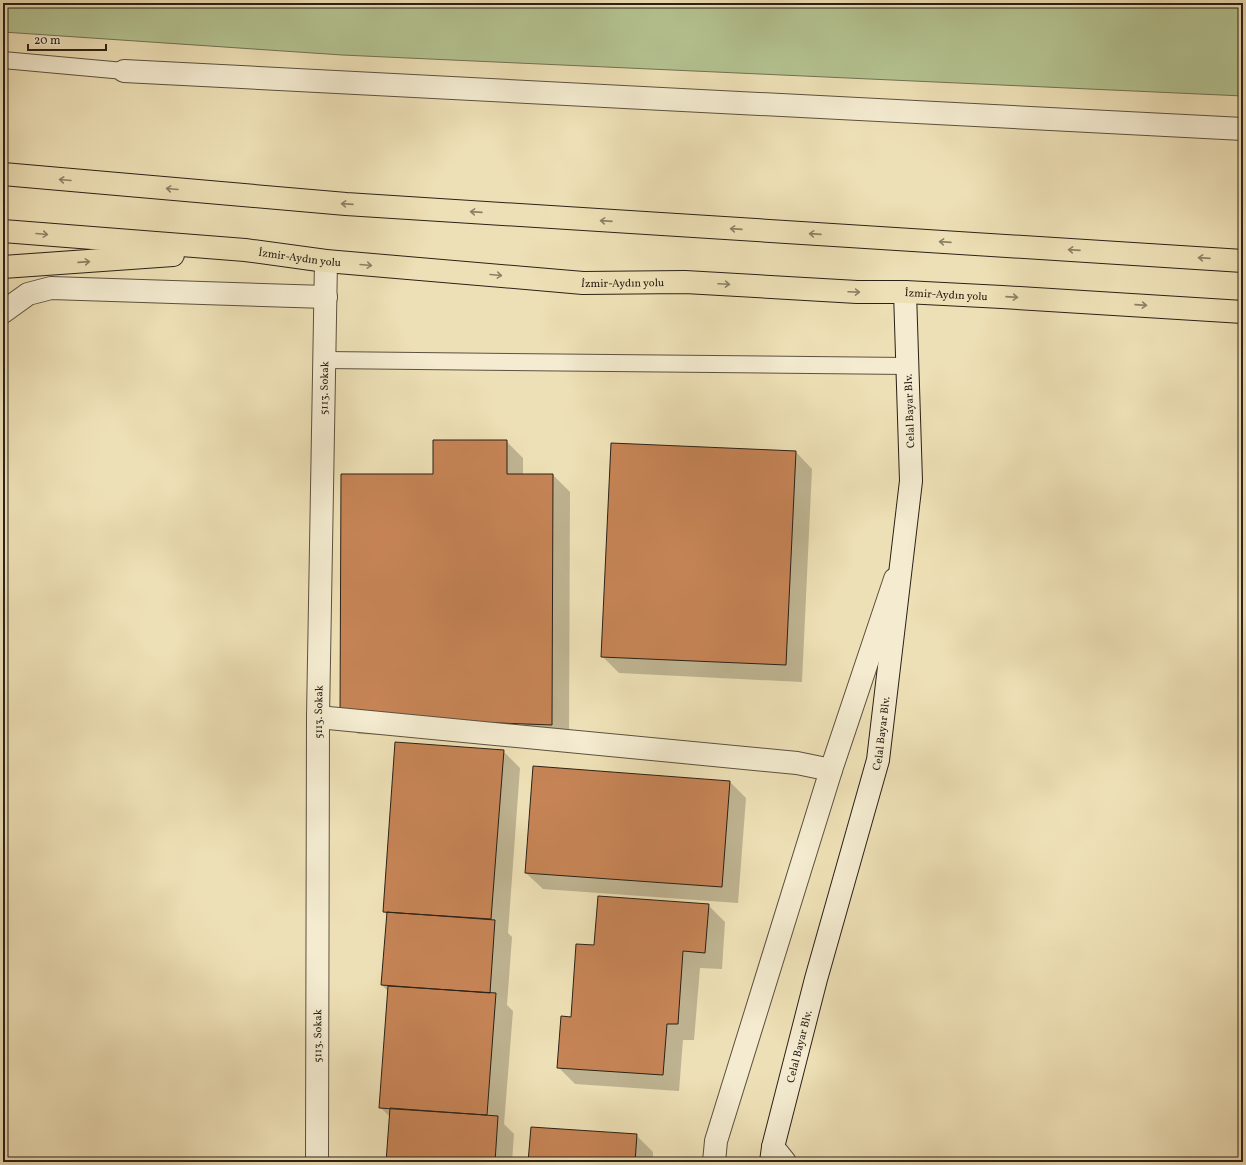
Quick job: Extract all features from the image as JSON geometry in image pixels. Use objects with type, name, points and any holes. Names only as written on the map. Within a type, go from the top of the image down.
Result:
[{"type":"highway","points":[[3,174],[354,205],[1243,261]]},
{"type":"highway","name":"İzmir-Aydın yolu","points":[[3,231],[245,250],[326,261],[583,283],[685,282],[857,292],[905,292],[1243,312]]},
{"type":"highway","points":[[3,267],[245,250]]},
{"type":"street","points":[[124,71],[1243,129]]},
{"type":"street","name":"5113. Sokak","points":[[317,1162],[318,717],[326,261]]},
{"type":"street","points":[[3,312],[28,294],[51,288],[326,297]]},
{"type":"street","name":"Celal Bayar Blv.","points":[[776,1157],[816,979],[878,760],[911,481],[905,292]]},
{"type":"street","points":[[714,1162],[716,1141],[831,770],[902,556]]},
{"type":"street","points":[[318,717],[797,763],[831,770]]},
{"type":"lane","points":[[3,60],[124,71]]},
{"type":"lane","points":[[325,360],[907,366]]},
{"type":"green space","points":[[3,3],[1243,3],[1243,96],[342,55],[3,32]]},
{"type":"building","points":[[433,440],[507,440],[507,474],[553,474],[552,725],[340,717],[341,474],[433,474]]},
{"type":"building","points":[[611,443],[796,451],[786,665],[601,657]]},
{"type":"building","points":[[395,742],[504,750],[491,919],[383,912]]},
{"type":"building","points":[[533,766],[730,781],[722,887],[525,873]]},
{"type":"building","points":[[598,896],[709,904],[705,953],[683,951],[678,1024],[667,1024],[663,1075],[557,1068],[561,1016],[571,1017],[576,944],[594,945]]},
{"type":"building","points":[[387,912],[495,920],[490,993],[381,985]]},
{"type":"building","points":[[388,986],[496,993],[487,1115],[379,1108]]},
{"type":"building","points":[[390,1108],[498,1116],[495,1162],[386,1162]]},
{"type":"building","points":[[531,1127],[637,1134],[635,1162],[528,1162]]}]
